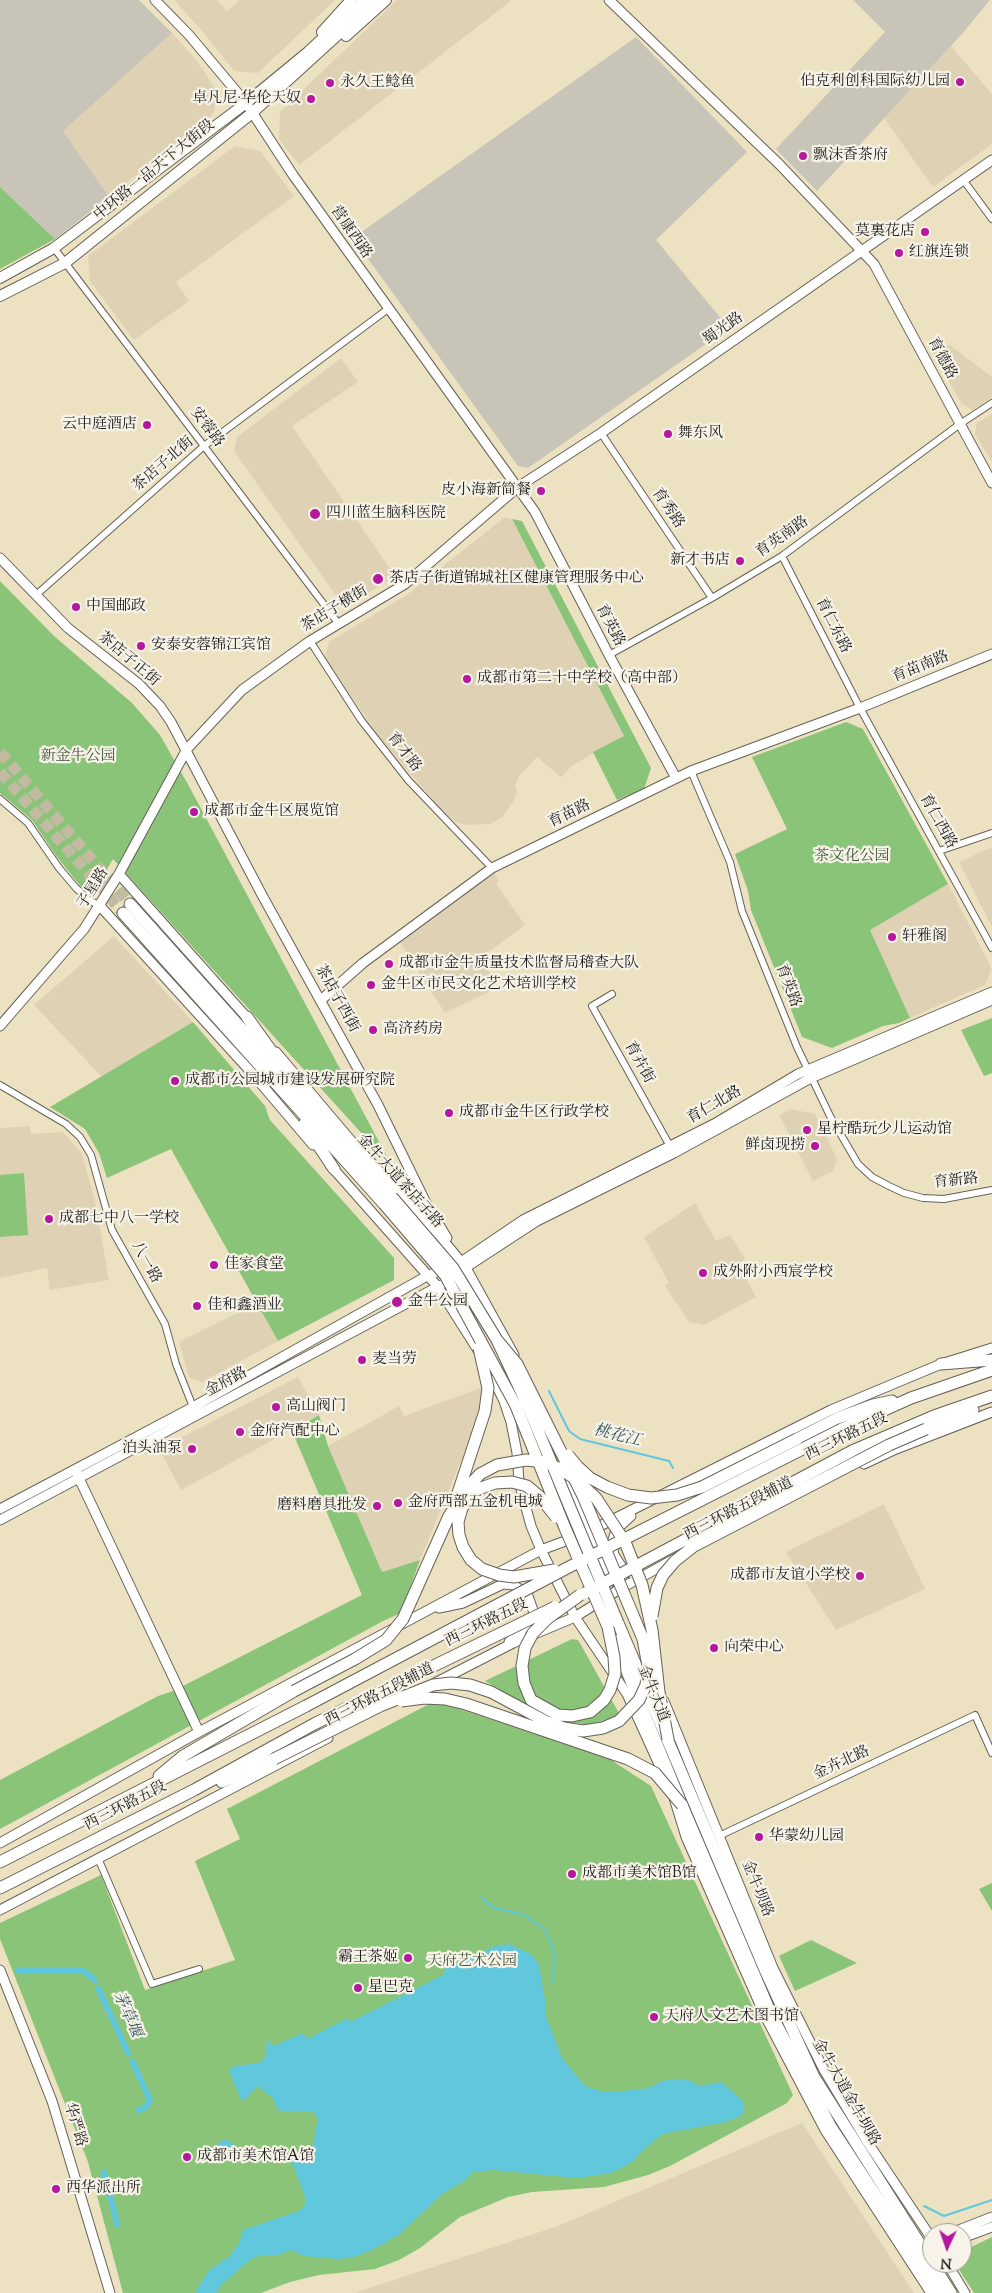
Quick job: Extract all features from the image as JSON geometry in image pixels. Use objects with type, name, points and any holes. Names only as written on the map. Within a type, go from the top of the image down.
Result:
[{"type":"highway","name":"金牛大道茶店子路","points":[[564,1528],[516,1406],[444,1275],[388,1200],[321,1119],[126,908],[282,1091],[388,1200],[453,1268],[497,1340],[527,1404],[578,1525]]},
{"type":"highway","points":[[247,1018],[321,1119]]},
{"type":"highway","points":[[282,1091],[334,1170]]},
{"type":"highway","points":[[147,1787],[182,1756],[386,1640],[403,1619],[449,1516],[485,1412],[488,1388],[473,1327]]},
{"type":"highway","points":[[194,1790],[218,1784],[274,1759],[380,1706],[433,1684],[470,1685],[491,1692],[547,1722],[564,1728],[583,1731],[603,1728],[619,1721],[639,1700],[646,1684],[648,1666],[643,1639],[583,1496],[517,1364],[497,1340]]},
{"type":"highway","points":[[941,1364],[992,1360]]},
{"type":"highway","name":"西三环路五段","points":[[0,1862],[306,1706],[569,1567],[842,1429],[911,1398],[992,1370]]},
{"type":"highway","name":"西三环路五段","points":[[0,1888],[194,1790],[316,1723],[580,1596],[852,1451],[934,1416],[992,1396]]},
{"type":"highway","points":[[546,1423],[577,1466],[590,1478],[628,1494],[651,1498],[677,1495],[702,1487],[838,1418],[864,1408],[911,1398]]},
{"type":"highway","points":[[652,1630],[653,1603],[663,1575],[694,1546],[889,1445],[992,1401]]},
{"type":"highway","points":[[449,1516],[480,1474],[497,1465],[526,1460],[544,1462],[561,1469],[578,1481],[596,1498],[625,1542],[642,1585],[652,1630],[659,1692],[668,1739]]},
{"type":"highway","points":[[564,1528],[540,1497],[527,1486],[512,1482],[495,1483],[481,1488],[469,1497],[462,1508],[458,1522],[459,1535],[463,1547],[471,1560],[482,1569],[499,1575],[514,1577],[569,1567]]},
{"type":"highway","name":"金牛大道","points":[[578,1525],[724,1868]]},
{"type":"highway","name":"金牛大道","points":[[564,1528],[608,1627],[711,1873]]},
{"type":"highway","points":[[580,1596],[548,1618],[533,1633],[525,1648],[522,1666],[524,1683],[531,1700],[558,1715],[572,1716],[590,1712],[604,1700],[610,1690],[615,1674],[614,1657],[608,1627]]},
{"type":"highway","points":[[380,1706],[403,1700],[425,1698],[445,1699],[466,1704],[642,1765],[655,1773],[682,1805]]},
{"type":"highway","name":"金牛大道金牛坝路","points":[[724,1868],[814,2077],[940,2293]]},
{"type":"highway","name":"金牛大道金牛坝路","points":[[711,1873],[766,2001],[831,2127],[918,2255],[951,2293]]},
{"type":"main road","name":"营康西路","points":[[155,0],[189,35],[246,103],[293,175],[388,310],[518,487]]},
{"type":"main road","name":"中环路一品天下大街段","points":[[313,53],[323,30],[351,0]]},
{"type":"main road","points":[[349,20],[364,0]]},
{"type":"main road","points":[[349,20],[376,0]]},
{"type":"main road","name":"中环路一品天下大街段","points":[[0,278],[54,248],[313,53],[339,42],[386,0]]},
{"type":"main road","name":"育德路","points":[[608,0],[780,166],[863,250],[874,264],[992,483]]},
{"type":"main road","name":"中环路一品天下大街段","points":[[0,296],[65,263],[252,113],[349,20]]},
{"type":"main road","name":"蜀光路","points":[[601,433],[992,160]]},
{"type":"main road","name":"茶店子横街","points":[[186,749],[242,690],[310,641],[405,584],[518,487],[601,433]]},
{"type":"main road","name":"育英路","points":[[518,487],[535,512],[609,655],[676,778]]},
{"type":"main road","name":"茶店子正街","points":[[0,558],[68,628],[120,668],[160,706],[186,749]]},
{"type":"main road","name":"育苗南路","points":[[860,708],[992,654]]},
{"type":"main road","name":"育苗路","points":[[321,1000],[363,963],[492,868],[691,771],[860,708]]},
{"type":"main road","name":"子星路","points":[[0,1026],[84,929],[100,906],[186,749]]},
{"type":"main road","name":"茶店子西街","points":[[186,749],[262,895],[378,1105],[425,1201],[463,1265]]},
{"type":"main road","points":[[119,874],[247,1018],[353,1143],[463,1265]]},
{"type":"main road","points":[[100,906],[251,1072],[334,1170],[438,1286],[483,1358],[504,1401],[516,1446],[521,1489],[541,1550],[575,1617],[627,1694],[674,1798],[686,1838],[698,1867],[765,2016],[808,2098],[825,2130],[918,2255],[932,2293]]},
{"type":"main road","name":"育仁北路","points":[[463,1265],[523,1220],[672,1150],[798,1074],[809,1074],[992,992]]},
{"type":"main road","points":[[809,1074],[992,1000]]},
{"type":"main road","name":"金府路","points":[[0,1520],[192,1407],[428,1276],[463,1265]]},
{"type":"main road","name":"金府路","points":[[0,1509],[77,1473],[438,1286],[463,1265]]},
{"type":"main road","name":"金牛坝路","points":[[463,1265],[493,1314],[522,1373],[589,1531],[618,1590],[783,1987],[824,2070],[866,2140],[922,2225]]},
{"type":"main road","points":[[0,1843],[199,1732],[541,1550],[589,1531],[643,1506],[830,1410],[941,1364],[992,1348]]},
{"type":"main road","name":"西三环路五段辅道","points":[[0,1910],[499,1650],[575,1617],[649,1572],[838,1476],[896,1449],[992,1412]]},
{"type":"main road","points":[[77,1473],[199,1732]]},
{"type":"main road","points":[[643,1506],[620,1525],[616,1530],[612,1543],[614,1556],[624,1570],[631,1573],[649,1572]]},
{"type":"main road","points":[[430,1610],[463,1603],[503,1584],[514,1585],[528,1596],[534,1613],[531,1621],[499,1650]]},
{"type":"main road","name":"华严路","points":[[0,1970],[52,2101],[110,2293]]},
{"type":"main road","points":[[783,1987],[784,2010]]},
{"type":"main road","points":[[765,2016],[766,2001]]},
{"type":"main road","points":[[807,2082],[808,2098]]},
{"type":"main road","points":[[972,2225],[992,2217]]},
{"type":"main road","points":[[972,2234],[992,2227]]},
{"type":"main road","points":[[953,2273],[964,2293]]},
{"type":"street","points":[[964,181],[992,220]]},
{"type":"street","name":"安蓉路","points":[[54,248],[338,623]]},
{"type":"street","name":"茶店子北街","points":[[36,595],[204,446],[388,310]]},
{"type":"street","name":"育英南路","points":[[609,655],[712,598],[782,556],[960,424],[992,403]]},
{"type":"street","name":"育秀路","points":[[601,433],[712,598]]},
{"type":"street","name":"育仁东路","points":[[782,556],[860,708]]},
{"type":"street","name":"育才路","points":[[310,641],[361,720],[408,780],[492,868]]},
{"type":"street","name":"育仁西路","points":[[860,708],[992,948]]},
{"type":"street","name":"育英路","points":[[691,771],[730,862],[742,911],[809,1074]]},
{"type":"street","points":[[2,804],[28,823],[59,868],[76,888],[89,900],[100,906]]},
{"type":"street","points":[[939,851],[992,833]]},
{"type":"street","name":"育卉街","points":[[612,994],[592,1006],[672,1150]]},
{"type":"street","name":"育新路","points":[[809,1074],[849,1152],[858,1164],[872,1177],[904,1193],[923,1198],[944,1199],[992,1190]]},
{"type":"street","name":"八一路","points":[[0,1085],[66,1124],[80,1138],[91,1155],[112,1230],[165,1324],[176,1364],[192,1407]]},
{"type":"street","name":"金卉北路","points":[[719,1836],[975,1715],[992,1753]]},
{"type":"street","points":[[98,1858],[152,1984],[198,1969]]},
{"type":"shaded area","points":[[0,0],[139,0],[172,33],[63,131],[109,197],[55,239],[0,187]]},
{"type":"shaded area","points":[[174,0],[217,0],[227,11],[240,0],[335,0],[258,73],[234,71]]},
{"type":"shaded area","points":[[397,0],[512,0],[299,165],[279,139],[280,112]]},
{"type":"shaded area","points":[[853,0],[990,0],[962,34],[817,191],[776,149],[885,32]]},
{"type":"shaded area","points":[[172,33],[198,62],[218,93],[213,114],[109,197],[62,131]]},
{"type":"shaded area","points":[[636,37],[747,152],[656,240],[729,328],[528,468],[518,466],[353,238]]},
{"type":"shaded area","points":[[951,46],[992,94],[992,144],[933,187],[884,118]]},
{"type":"shaded area","points":[[235,146],[260,151],[294,196],[176,282],[189,301],[134,340],[90,281],[88,256]]},
{"type":"shaded area","points":[[928,345],[950,345],[992,377],[992,397],[973,410],[962,404]]},
{"type":"shaded area","name":"四川蓝生脑科医院","points":[[341,358],[358,382],[292,426],[395,576],[355,602],[339,600],[234,451],[237,437]]},
{"type":"shaded area","points":[[992,414],[992,462],[975,434],[977,423]]},
{"type":"shaded area","name":"成都市第二十中学校（高中部）","points":[[505,517],[512,519],[624,736],[573,765],[561,777],[537,757],[519,776],[515,786],[517,790],[514,800],[503,817],[490,824],[466,825],[458,823],[446,815],[379,737],[325,658],[329,642],[408,594]]},
{"type":"shaded area","points":[[992,847],[992,927],[959,862]]},
{"type":"shaded area","points":[[493,871],[499,880],[496,884],[525,925],[482,957],[497,988],[445,1013],[399,941]]},
{"type":"shaded area","points":[[948,884],[992,969],[985,985],[910,1018],[869,930]]},
{"type":"shaded area","points":[[114,936],[193,1022],[102,1077],[34,1005]]},
{"type":"shaded area","points":[[791,1109],[815,1114],[837,1159],[833,1171],[813,1181],[779,1115]]},
{"type":"shaded area","name":"成都七中八一学校","points":[[30,1126],[31,1134],[63,1132],[82,1154],[95,1201],[109,1280],[50,1290],[47,1268],[0,1278],[0,1128]]},
{"type":"shaded area","name":"成外附小西宸学校","points":[[695,1203],[716,1241],[730,1235],[745,1259],[738,1264],[756,1297],[704,1325],[689,1322],[665,1286],[669,1283],[644,1237]]},
{"type":"shaded area","points":[[257,1303],[278,1341],[202,1382],[189,1377],[179,1342]]},
{"type":"shaded area","name":"金府汽配中心","points":[[298,1377],[319,1415],[181,1490],[159,1449]]},
{"type":"shaded area","name":"金府西部五金机电城","points":[[481,1388],[481,1413],[420,1560],[382,1572],[328,1446],[399,1406],[404,1416]]},
{"type":"shaded area","name":"成都市友谊小学校","points":[[884,1504],[925,1589],[836,1630],[786,1552]]},
{"type":"shaded area","points":[[802,2123],[914,2293],[354,2293],[555,2227]]},
{"type":"green space","points":[[0,187],[55,239],[0,269]]},
{"type":"green space","points":[[512,519],[522,521],[651,768],[644,789],[617,800],[593,752],[624,736]]},
{"type":"green space","name":"新金牛公园","points":[[0,581],[54,636],[132,703],[160,735],[393,1168],[113,859],[93,893],[86,893],[57,857],[32,820],[0,793]]},
{"type":"green space","name":"茶文化公园","points":[[846,722],[863,729],[948,884],[870,930],[910,1018],[899,1023],[883,1026],[832,1048],[802,1037],[751,910],[748,891],[735,854],[787,829],[752,757]]},
{"type":"green space","points":[[992,1018],[992,1073],[984,1076],[961,1030]]},
{"type":"green space","name":"金牛公园","points":[[193,1022],[265,1106],[270,1120],[394,1258],[394,1280],[278,1341],[171,1149],[107,1178],[99,1153],[85,1129],[50,1107]]},
{"type":"green space","points":[[24,1173],[28,1235],[0,1237],[0,1175]]},
{"type":"green space","points":[[319,1415],[328,1446],[382,1572],[420,1560],[401,1613],[0,1829],[0,1780],[158,1696],[173,1691],[362,1595],[292,1431]]},
{"type":"green space","points":[[572,1639],[578,1640],[620,1715],[591,1725],[560,1721],[536,1711],[485,1681]]},
{"type":"green space","name":"天府艺术公园","points":[[435,1701],[608,1758],[651,1786],[793,2095],[787,2103],[670,2166],[648,2175],[604,2187],[532,2192],[508,2197],[460,2217],[420,2248],[399,2260],[375,2269],[319,2275],[290,2282],[261,2293],[123,2293],[88,2162],[0,1939],[0,1923],[101,1875],[145,1990],[235,1960],[195,1861],[240,1839],[227,1809]]},
{"type":"green space","points":[[992,1883],[992,1911],[979,1889]]},
{"type":"green space","points":[[811,1940],[857,1963],[795,1991],[779,1956]]},
{"type":"green space","points":[[992,2237],[992,2293],[974,2293],[961,2273],[972,2273],[972,2247]]},
{"type":"water","points":[[508,1944],[531,1954],[539,1965],[545,2000],[545,2014],[562,2058],[585,2086],[600,2091],[622,2091],[649,2088],[662,2081],[676,2079],[686,2079],[700,2086],[721,2082],[742,2100],[744,2109],[742,2115],[726,2122],[662,2134],[631,2163],[611,2173],[577,2178],[493,2170],[473,2172],[464,2181],[443,2193],[400,2234],[372,2250],[354,2257],[339,2259],[304,2256],[291,2250],[278,2255],[261,2255],[251,2259],[222,2284],[216,2293],[195,2293],[209,2270],[230,2256],[239,2243],[243,2230],[299,2211],[304,2207],[306,2199],[291,2160],[293,2155],[313,2145],[318,2118],[313,2112],[282,2112],[276,2107],[273,2098],[257,2086],[245,2100],[241,2100],[230,2073],[231,2067],[262,2062],[266,2055],[267,2039],[274,2046],[303,2033],[307,2039],[348,2018],[350,2022],[445,1974],[443,1970],[493,1947]]},
{"type":"water","points":[[225,2140],[231,2143],[234,2149],[231,2155],[225,2158],[219,2155],[216,2149],[219,2143]]},
{"type":"waterway","name":"桃花江","points":[[549,1391],[569,1431],[580,1439],[669,1461],[673,1468]]},
{"type":"waterway","points":[[481,1897],[492,1907],[524,1915],[545,1929],[554,1952],[553,1983]]},
{"type":"waterway","name":"茅草堰","points":[[18,1971],[82,1970],[95,1980]]},
{"type":"waterway","name":"茅草堰","points":[[98,1988],[128,2053]]},
{"type":"waterway","name":"茅草堰","points":[[132,2061],[150,2100],[146,2107],[139,2110]]},
{"type":"waterway","name":"茅草堰","points":[[104,2172],[117,2224]]},
{"type":"waterway","name":"桃花江","points":[[924,2206],[944,2216],[992,2200]]},
{"type":"tunnel","points":[[0,752],[130,904]]},
{"type":"tunnel","points":[[0,772],[123,913]]},
{"type":"place","name":"伯克利创科国际幼儿园","points":[[960,82]]},
{"type":"place","name":"永久王鲶鱼","points":[[330,83]]},
{"type":"place","name":"卓凡尼·华伦天奴","points":[[311,99]]},
{"type":"place","name":"飘沫香茶府","points":[[803,156]]},
{"type":"place","name":"莫裏花店","points":[[925,232]]},
{"type":"place","name":"红旗连锁","points":[[899,253]]},
{"type":"place","name":"云中庭酒店","points":[[147,425]]},
{"type":"place","name":"舞东风","points":[[668,434]]},
{"type":"place","name":"皮小海新简餐","points":[[541,491]]},
{"type":"place","name":"四川蓝生脑科医院","points":[[315,514]]},
{"type":"place","name":"新才书店","points":[[740,561]]},
{"type":"place","name":"茶店子街道锦城社区健康管理服务中心","points":[[378,579]]},
{"type":"place","name":"中国邮政","points":[[76,607]]},
{"type":"place","name":"安泰安蓉锦江宾馆","points":[[141,646]]},
{"type":"place","name":"成都市第二十中学校（高中部）","points":[[467,679]]},
{"type":"place","name":"成都市金牛区展览馆","points":[[194,812]]},
{"type":"place","name":"轩雅阁","points":[[892,937]]},
{"type":"place","name":"成都市金牛质量技术监督局稽查大队","points":[[389,964]]},
{"type":"place","name":"金牛区市民文化艺术培训学校","points":[[371,985]]},
{"type":"place","name":"高济药房","points":[[373,1030]]},
{"type":"place","name":"成都市公园城市建设发展研究院","points":[[175,1081]]},
{"type":"place","name":"成都市金牛区行政学校","points":[[449,1113]]},
{"type":"place","name":"星柠酷玩少儿运动馆","points":[[807,1130]]},
{"type":"place","name":"鲜卤现捞","points":[[815,1146]]},
{"type":"place","name":"成都七中八一学校","points":[[49,1219]]},
{"type":"place","name":"佳家食堂","points":[[214,1265]]},
{"type":"place","name":"成外附小西宸学校","points":[[703,1273]]},
{"type":"place","name":"金牛公园","points":[[397,1302]]},
{"type":"place","name":"佳和鑫酒业","points":[[197,1306]]},
{"type":"place","name":"麦当劳","points":[[362,1360]]},
{"type":"place","name":"高山阀门","points":[[276,1407]]},
{"type":"place","name":"金府汽配中心","points":[[240,1432]]},
{"type":"place","name":"泊头油泵","points":[[192,1449]]},
{"type":"place","name":"金府西部五金机电城","points":[[398,1503]]},
{"type":"place","name":"磨料磨具批发","points":[[377,1506]]},
{"type":"place","name":"成都市友谊小学校","points":[[860,1576]]},
{"type":"place","name":"向荣中心","points":[[714,1648]]},
{"type":"place","name":"华蒙幼儿园","points":[[759,1837]]},
{"type":"place","name":"成都市美术馆B馆","points":[[572,1874]]},
{"type":"place","name":"霸王茶姬","points":[[408,1958]]},
{"type":"place","name":"星巴克","points":[[358,1988]]},
{"type":"place","name":"天府人文艺术图书馆","points":[[654,2017]]},
{"type":"place","name":"成都市美术馆A馆","points":[[187,2157]]},
{"type":"place","name":"西华派出所","points":[[56,2189]]}]
